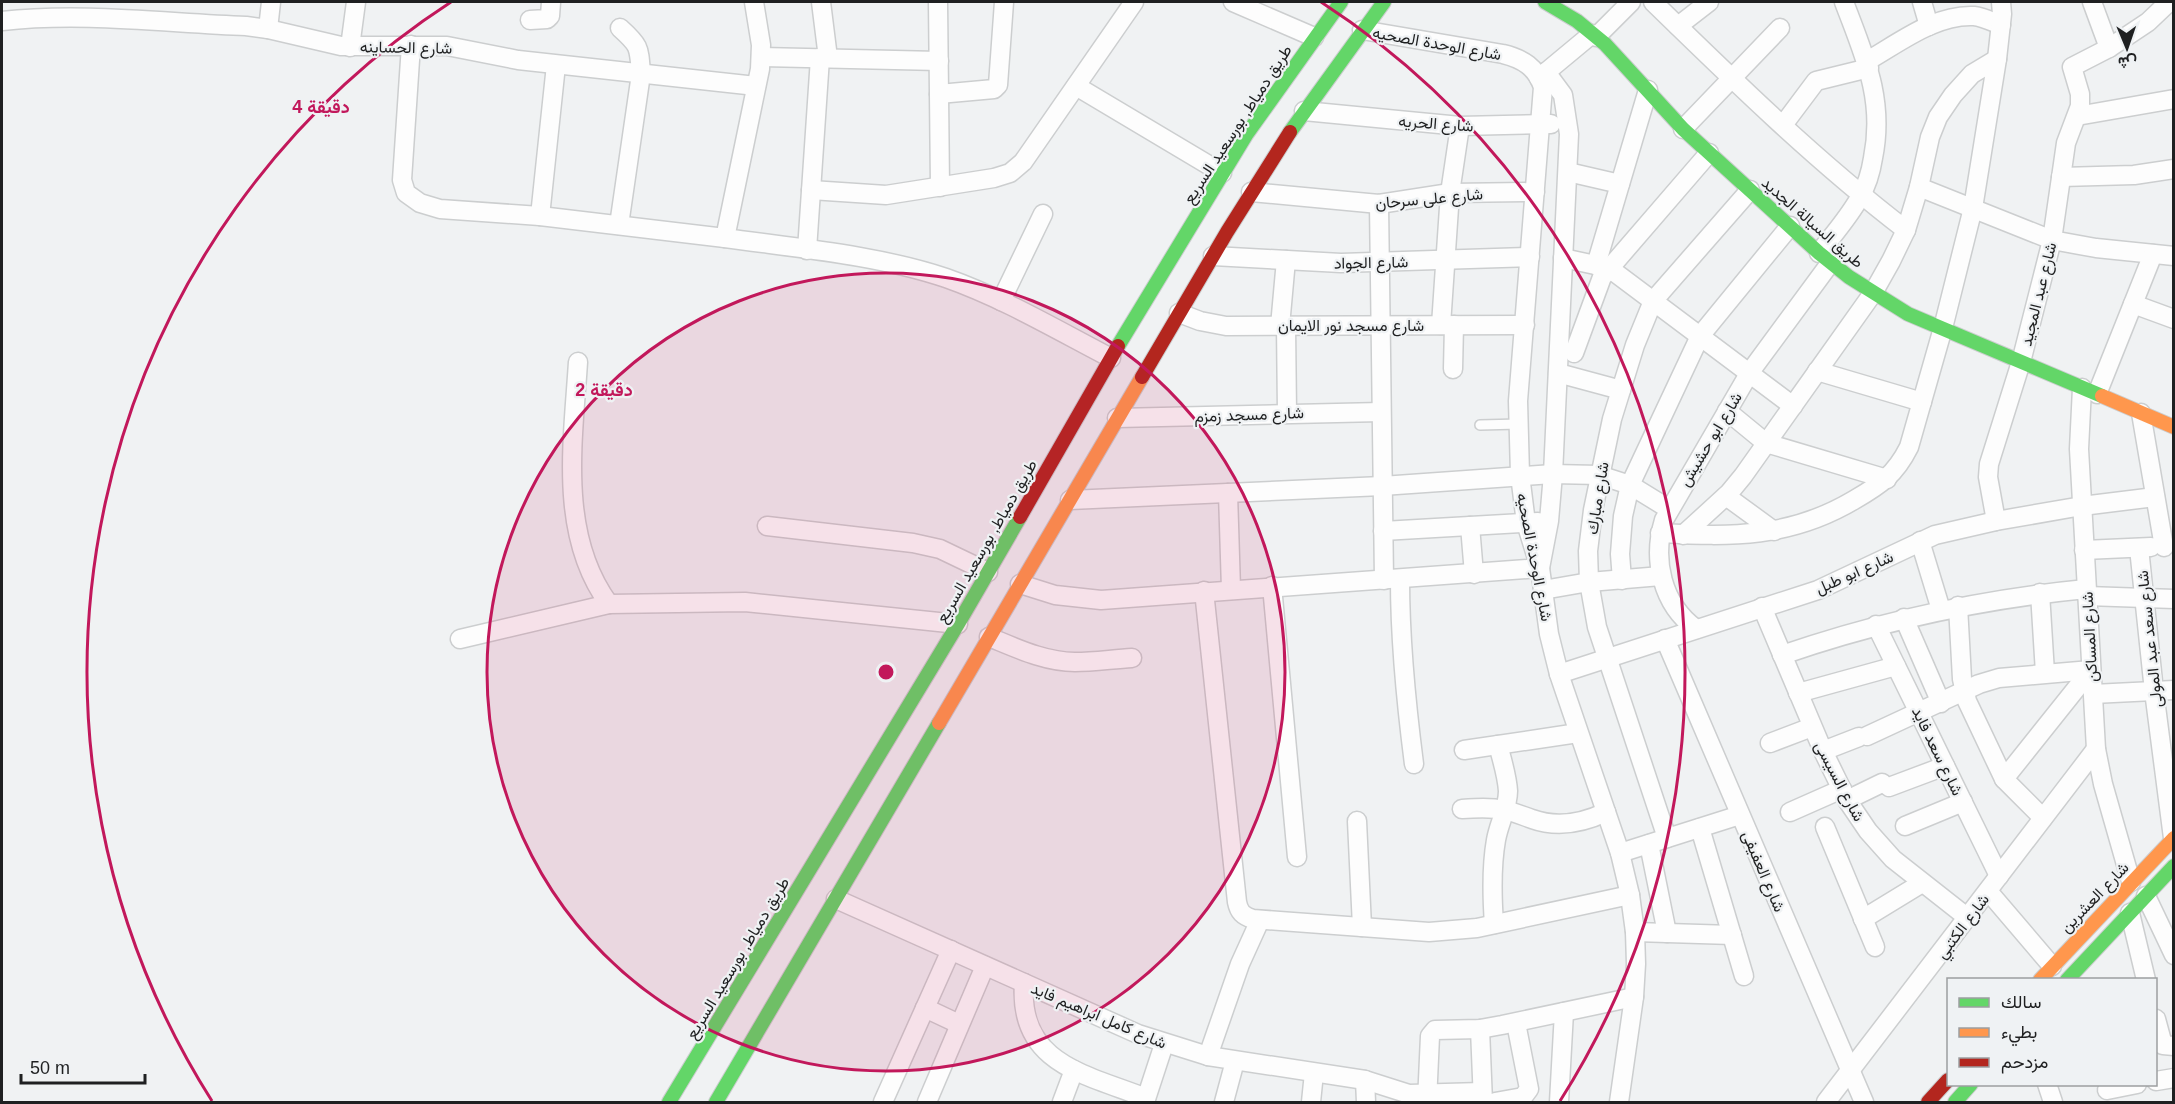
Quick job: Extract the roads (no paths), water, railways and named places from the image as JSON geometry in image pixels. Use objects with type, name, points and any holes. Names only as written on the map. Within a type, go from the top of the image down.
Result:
[{"type":"main road","name":"طريق دمياط, بورسعيد السريع","points":[[669,1102],[958,624],[1111,358],[1225,202],[1251,192],[1261,144],[1314,37],[1341,2]]},
{"type":"main road","name":"طريق دمياط, بورسعيد السريع","points":[[716,1102],[1213,256],[1225,202],[1222,174],[1304,111],[1384,2]]},
{"type":"main road","name":"طريق السيالة الجديد","points":[[1549,2],[1577,21],[1618,57],[1683,129],[1749,190],[1825,258],[1873,293],[1908,314],[2174,427]]},
{"type":"main road","name":"شارع العشرين","points":[[2042,978],[2173,838]]},
{"type":"main road","points":[[2069,978],[2174,866]]},
{"type":"main road","points":[[1928,1102],[1947,1081]]},
{"type":"main road","points":[[1955,1102],[1969,1086]]},
{"type":"street","points":[[268,29],[271,2]]},
{"type":"street","points":[[350,47],[356,2]]},
{"type":"street","points":[[530,20],[547,19],[550,16],[550,2]]},
{"type":"street","points":[[725,238],[761,57],[760,33],[754,2]]},
{"type":"street","points":[[807,250],[824,58],[821,2]]},
{"type":"street","points":[[938,2],[940,187]]},
{"type":"street","points":[[939,94],[992,89],[998,85],[1004,2]]},
{"type":"street","points":[[811,190],[886,195],[1003,177],[1017,168],[1134,2]]},
{"type":"street","points":[[1233,2],[1314,37]]},
{"type":"street","points":[[1020,584],[1055,595],[1101,600],[1540,568],[1549,521],[1553,474],[1569,134],[1563,95],[1543,75],[1631,2]]},
{"type":"street","points":[[1653,2],[1731,78],[1861,196],[1906,231]]},
{"type":"street","points":[[1678,26],[1709,2]]},
{"type":"street","name":"شارع ابو حشيش","points":[[1696,628],[1683,619],[1670,600],[1661,576],[1660,533],[1669,509],[1750,372],[1825,258],[1861,196],[1871,170],[1876,143],[1877,116],[1874,88],[1868,64],[1844,2]]},
{"type":"street","points":[[1922,2],[1929,26]]},
{"type":"street","points":[[1660,533],[1711,536],[1774,531],[1798,526],[1830,514],[1887,479],[1900,465],[1909,447],[1922,402],[1973,208],[1997,59],[2002,14],[2001,2]]},
{"type":"street","points":[[2092,2],[2109,48],[2148,21],[2163,3]]},
{"type":"street","points":[[1783,125],[1816,81],[1868,64],[1929,26],[1962,16],[1977,16],[2001,25]]},
{"type":"street","name":"شارع الحساينه","points":[[2,21],[22,18],[92,19],[268,29],[350,47],[411,45],[465,48],[506,58],[556,65],[756,86]]},
{"type":"street","points":[[619,225],[641,74],[640,51],[620,28]]},
{"type":"street","points":[[1683,129],[1780,28]]},
{"type":"street","name":"شارع الوحدة الصحيه","points":[[1362,30],[1503,54],[1519,58],[1543,75],[1541,126],[1521,365],[1518,424],[1520,476],[1526,523],[1540,568],[1549,634],[1559,674],[1620,853],[1630,895],[1635,932],[1634,997],[1619,1102]]},
{"type":"street","points":[[411,45],[401,166],[406,193],[420,203],[440,209],[540,216],[725,238],[909,268],[955,282],[1001,301],[1111,358]]},
{"type":"street","name":"شارع عبد المجيد","points":[[1996,521],[1988,477],[1989,464],[2021,362],[2052,240],[2068,134],[2080,106],[2080,94],[2072,67],[2109,48]]},
{"type":"street","points":[[761,57],[939,61]]},
{"type":"street","points":[[1683,535],[1726,496],[1873,293],[1906,231],[1920,186],[1930,137],[1938,117],[1953,95],[1972,75],[1997,59]]},
{"type":"street","points":[[540,216],[556,65]]},
{"type":"street","points":[[1076,86],[1222,174]]},
{"type":"street","points":[[1574,353],[1603,267],[1620,184],[1648,90]]},
{"type":"street","points":[[2077,116],[2174,99]]},
{"type":"street","name":"شارع الحريه","points":[[1304,111],[1460,126],[1541,126],[1568,122]]},
{"type":"street","points":[[1453,369],[1447,325],[1444,260],[1450,193],[1460,126]]},
{"type":"street","points":[[1603,267],[1709,153]]},
{"type":"street","points":[[2061,177],[2134,175],[2174,169]]},
{"type":"street","points":[[1568,172],[1620,184]]},
{"type":"street","points":[[1920,186],[2052,240],[2174,256]]},
{"type":"street","name":"شارع مبارك","points":[[1667,838],[1597,627],[1589,582],[1588,551],[1599,476],[1621,390],[1635,345],[1653,301],[1749,190]]},
{"type":"street","name":"شارع على سرحان","points":[[1251,192],[1379,204],[1450,193],[1535,192]]},
{"type":"street","points":[[1379,204],[1383,531],[1400,639],[1414,764]]},
{"type":"street","points":[[1001,301],[1042,214]]},
{"type":"street","points":[[1622,580],[1620,554],[1623,516],[1630,485],[1700,336],[1790,226]]},
{"type":"street","name":"شارع المساكن","points":[[2131,882],[2103,784],[2096,749],[2079,449],[2090,391],[2133,304],[2153,254]]},
{"type":"street","name":"شارع الجواد","points":[[1213,256],[1341,263],[1530,257]]},
{"type":"street","points":[[1563,258],[1603,267],[1653,301],[1793,406]]},
{"type":"street","points":[[1286,260],[1283,326],[1287,413]]},
{"type":"street","points":[[2133,304],[2174,319]]},
{"type":"street","name":"شارع مسجد نور الايمان","points":[[1179,313],[1200,321],[1226,326],[1525,325]]},
{"type":"street","points":[[578,362],[572,458],[573,509],[589,569],[609,604]]},
{"type":"street","points":[[1817,372],[1922,402]]},
{"type":"street","points":[[1558,373],[1621,390]]},
{"type":"street","points":[[1727,411],[1766,443],[1887,479]]},
{"type":"street","name":"شارع مسجد زمزم","points":[[1117,418],[1381,412]]},
{"type":"street","points":[[2084,550],[2169,546],[2156,497],[2141,413]]},
{"type":"street","points":[[1070,500],[1382,486],[1553,474],[1599,476],[1630,485],[1669,509]]},
{"type":"street","points":[[1228,494],[1231,589]]},
{"type":"street","points":[[1726,496],[1774,531]]},
{"type":"street","name":"شارع ابو طبل","points":[[1559,674],[1818,590],[1935,535],[1996,521],[2082,506],[2156,497]]},
{"type":"street","points":[[1383,531],[1549,521]]},
{"type":"street","points":[[766,526],[913,543],[940,549],[988,572]]},
{"type":"street","points":[[1470,526],[1474,574]]},
{"type":"street","points":[[1920,541],[1950,608],[1964,692],[2004,779],[2043,818]]},
{"type":"street","name":"شارع سعد عبد المولى","points":[[2139,548],[2173,838]]},
{"type":"street","points":[[1543,590],[1589,582],[1661,576]]},
{"type":"street","points":[[1272,586],[1297,857]]},
{"type":"street","points":[[1204,591],[1237,902],[1239,910],[1245,917],[1429,932],[1453,931],[1630,895]]},
{"type":"street","points":[[1782,655],[1904,618],[2040,593],[2087,592],[2174,600]]},
{"type":"street","points":[[2040,593],[2045,673]]},
{"type":"street","points":[[460,639],[609,604],[745,602],[958,624]]},
{"type":"street","name":"شارع السيسى","points":[[1762,608],[1822,751],[1868,831],[1893,859],[1968,918]]},
{"type":"street","points":[[1904,618],[1941,703]]},
{"type":"street","name":"شارع سعد فايد","points":[[1876,625],[1963,802],[1993,884],[2052,966]]},
{"type":"street","points":[[989,637],[1054,660],[1074,662],[1132,658]]},
{"type":"street","name":"شارع العفيفى","points":[[1665,639],[1864,1102]]},
{"type":"street","points":[[1798,693],[1896,666]]},
{"type":"street","points":[[1822,751],[1863,737],[1999,678],[2091,670]]},
{"type":"street","points":[[2004,779],[2091,670]]},
{"type":"street","points":[[2093,694],[2174,690]]},
{"type":"street","points":[[1770,743],[1812,727]]},
{"type":"street","points":[[1464,750],[1578,734]]},
{"type":"street","points":[[1494,924],[1492,896],[1494,857],[1508,790],[1498,745]]},
{"type":"street","name":"شارع الكتبي","points":[[1826,1102],[2096,749]]},
{"type":"street","points":[[1790,812],[1945,766]]},
{"type":"street","points":[[1905,826],[1963,802]]},
{"type":"street","points":[[1462,809],[1505,810],[1533,820],[1563,824],[1592,818],[1606,812]]},
{"type":"street","points":[[1620,853],[1740,814]]},
{"type":"street","points":[[1357,821],[1362,927]]},
{"type":"street","points":[[1825,826],[1875,948]]},
{"type":"street","points":[[1700,828],[1744,976]]},
{"type":"street","points":[[1649,844],[1667,933]]},
{"type":"street","points":[[1863,919],[1922,883]]},
{"type":"street","points":[[2146,896],[2166,922],[2174,955]]},
{"type":"street","name":"شارع كامل ابراهيم فايد","points":[[836,899],[1164,1044],[1235,1061],[1365,1080],[1427,1098],[1522,1097],[1529,1089],[1516,1023]]},
{"type":"street","points":[[2130,913],[2146,978]]},
{"type":"street","points":[[1208,1056],[1239,964],[1260,920]]},
{"type":"street","points":[[1635,932],[1732,935]]},
{"type":"street","points":[[883,1102],[951,950]]},
{"type":"street","points":[[927,1102],[985,966]]},
{"type":"street","points":[[1024,983],[1025,1014],[1030,1029],[1048,1054],[1124,1096],[1145,1100],[1164,1044]]},
{"type":"street","points":[[1427,1098],[1431,1032],[1440,1029],[1480,1029],[1516,1023],[1634,997]]},
{"type":"street","points":[[925,1008],[959,1024]]},
{"type":"street","points":[[1559,1102],[1564,1012]]},
{"type":"street","points":[[2157,1023],[2163,1045],[2174,1046]]},
{"type":"street","points":[[1480,1029],[1487,1099]]},
{"type":"street","points":[[1224,1102],[1235,1061]]},
{"type":"street","points":[[1062,1102],[1074,1070]]},
{"type":"street","points":[[1311,1102],[1314,1073]]},
{"type":"street","points":[[2157,1081],[2174,1078]]},
{"type":"street","points":[[1365,1080],[1366,1102]]},
{"type":"street","points":[[2048,1086],[2053,1102]]},
{"type":"street","points":[[2107,1090],[2127,1086]]},
{"type":"lane","points":[[1480,424],[1518,424]]}]
